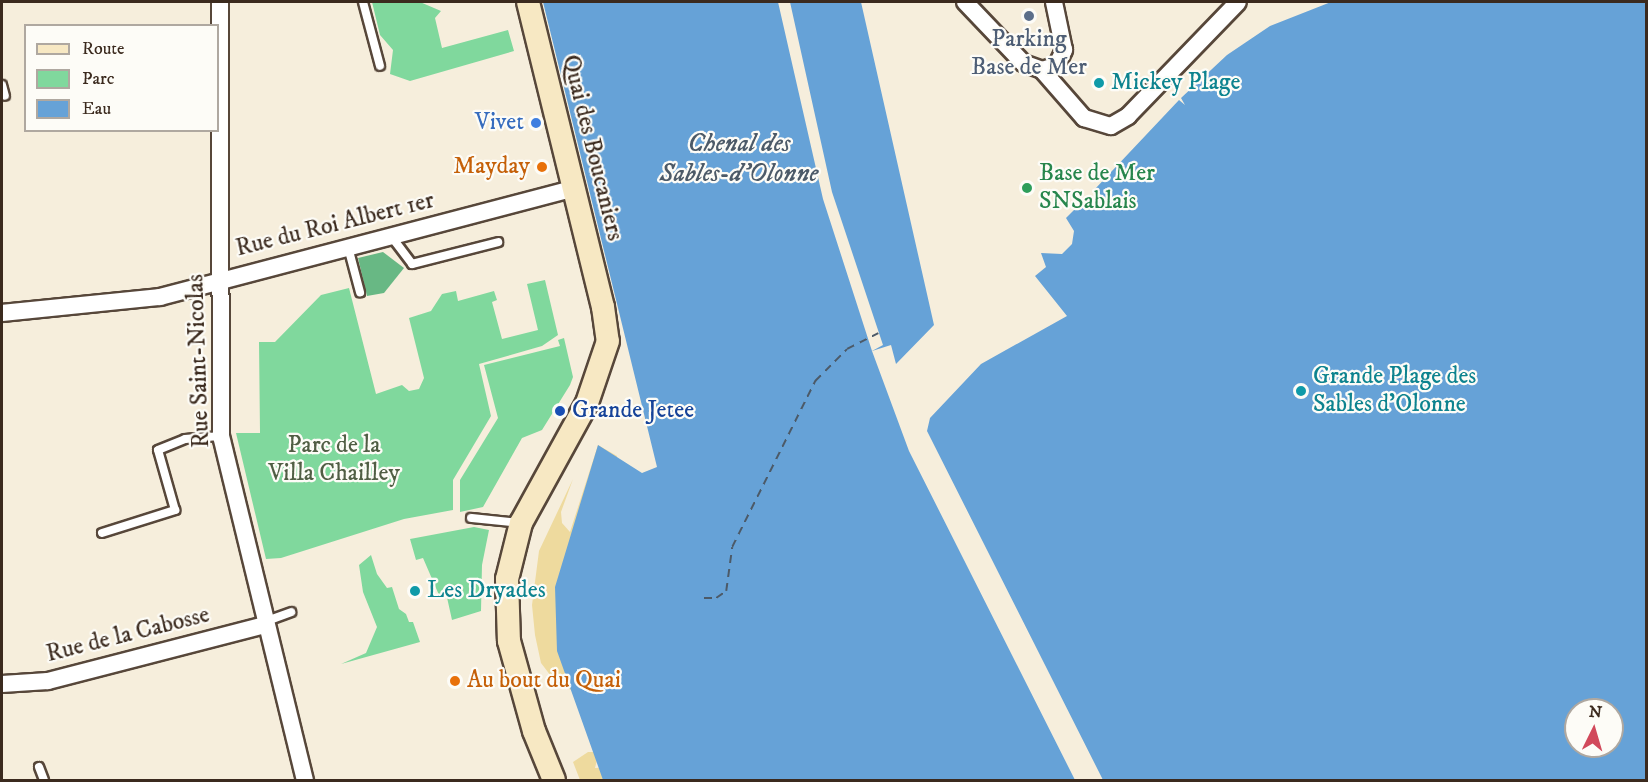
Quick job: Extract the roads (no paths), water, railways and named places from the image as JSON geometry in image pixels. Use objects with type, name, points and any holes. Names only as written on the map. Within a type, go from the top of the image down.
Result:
[{"type":"street","name":"Rue Saint-Nicolas","points":[[220,2],[221,436],[264,624],[304,780]]},
{"type":"street","name":"Quai des Boucaniers","points":[[528,2],[603,307],[606,354],[586,403],[521,523],[507,579],[509,641],[534,731],[554,780]]},
{"type":"street","points":[[965,2],[1023,63],[1042,69],[1084,118],[1111,126],[1128,116],[1238,2]]},
{"type":"street","points":[[1042,69],[1057,65],[1064,50],[1054,2]]},
{"type":"street","name":"Rue du Roi Albert 1er","points":[[2,313],[128,302],[573,189]]},
{"type":"street","name":"Rue de la Cabosse","points":[[2,684],[48,681],[264,624]]},
{"type":"lane","points":[[363,2],[380,66]]},
{"type":"lane","points":[[2,85],[5,96]]},
{"type":"lane","points":[[390,235],[393,244],[412,264],[498,242]]},
{"type":"lane","points":[[348,246],[360,292]]},
{"type":"lane","points":[[102,533],[175,510],[158,450],[185,439],[221,436]]},
{"type":"lane","points":[[471,518],[521,523]]},
{"type":"lane","points":[[264,624],[291,612]]},
{"type":"lane","points":[[39,767],[44,780]]},
{"type":"water","name":"Chenal des Sables-d'Olonne","points":[[543,2],[861,2],[934,325],[896,364],[891,345],[872,351],[909,451],[1075,780],[603,780],[557,651],[555,587],[598,445],[642,473],[657,467]]},
{"type":"water","name":"Grande Plage des Sables d'Olonne","points":[[1331,2],[1646,2],[1646,780],[1103,780],[927,431],[930,418],[981,364],[1067,316],[1035,276],[1046,267],[1041,253],[1062,254],[1072,244],[1074,231],[1066,218],[1084,200],[1092,207],[1102,196],[1095,189],[1179,100],[1185,105],[1181,98],[1227,55],[1270,26]]},
{"type":"place","name":"Parking Base de Mer","points":[[1029,16]]},
{"type":"place","name":"Mickey Plage","points":[[1099,83]]},
{"type":"place","name":"Vivet","points":[[536,123]]},
{"type":"place","name":"Mayday","points":[[542,167]]},
{"type":"place","name":"Base de Mer SNSablais","points":[[1027,188]]},
{"type":"place","name":"Grande Plage des Sables d'Olonne","points":[[1301,391]]},
{"type":"place","name":"Grande Jetee","points":[[560,411]]},
{"type":"place","name":"Les Dryades","points":[[415,591]]},
{"type":"place","name":"Au bout du Quai","points":[[455,681]]},
{"type":"park label","name":"Parc de la Villa Chailley","points":[[334,460]]}]
